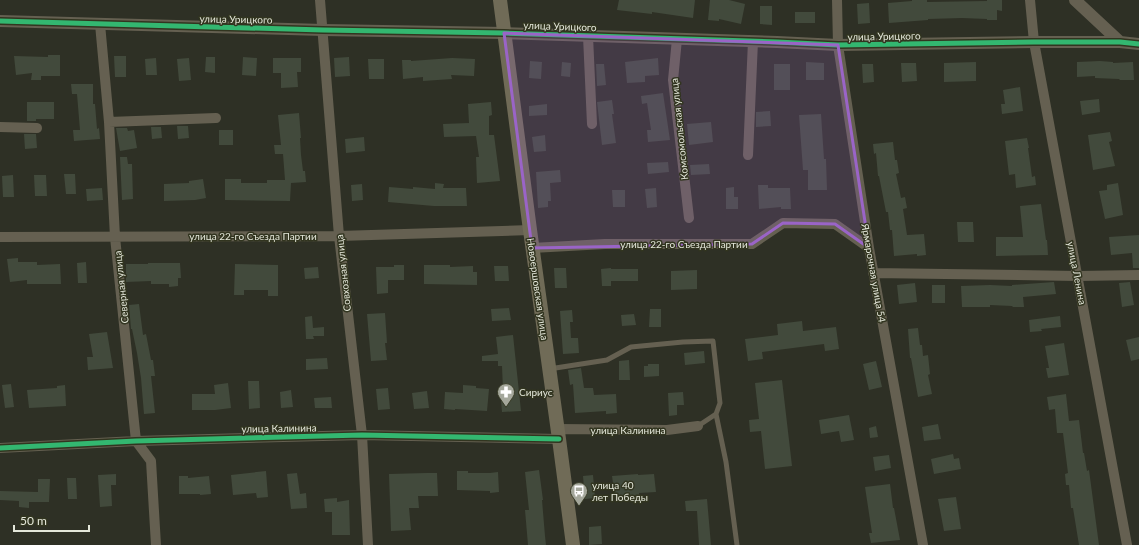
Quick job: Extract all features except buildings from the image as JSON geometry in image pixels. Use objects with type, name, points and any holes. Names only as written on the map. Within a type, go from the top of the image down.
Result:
[{"type":"main road","name":"Новоершовская улица","points":[[500,0],[532,248],[559,434],[573,545]]},
{"type":"street","name":"Совхозная улица","points":[[320,0],[339,236],[362,435],[368,545]]},
{"type":"street","name":"Ярмарочная улица 54","points":[[837,0],[838,46],[869,248],[923,545]]},
{"type":"street","name":"улица Ленина","points":[[1030,0],[1034,42],[1127,545]]},
{"type":"street","points":[[1076,0],[1120,42]]},
{"type":"street","name":"улица Урицкого","points":[[0,21],[323,30],[504,33],[753,41],[838,46],[1034,42],[1139,43]]},
{"type":"street","name":"Северная улица","points":[[100,24],[109,122],[115,237],[136,441]]},
{"type":"street","points":[[588,36],[592,124]]},
{"type":"street","name":"Комсомольская улица","points":[[677,39],[673,80],[689,218]]},
{"type":"street","points":[[748,155],[753,41]]},
{"type":"street","points":[[109,122],[216,118]]},
{"type":"street","points":[[0,127],[37,128]]},
{"type":"street","name":"улица 22-го Съезда Партии","points":[[532,248],[605,244],[752,244],[784,223],[835,224],[869,248]]},
{"type":"street","name":"улица 22-го Съезда Партии","points":[[0,237],[339,236],[530,230]]},
{"type":"street","points":[[873,273],[1078,276],[1139,275]]},
{"type":"street","name":"улица Калинина","points":[[0,448],[136,441],[362,435],[559,434],[667,430],[698,426]]},
{"type":"street","points":[[136,441],[151,461],[156,545]]},
{"type":"lane","points":[[549,369],[607,360],[631,347],[713,341],[720,403],[716,414],[726,462],[737,545]]},
{"type":"lane","points":[[698,426],[716,414]]},
{"type":"highlighted area","points":[[504,33],[838,45],[869,248],[835,224],[783,223],[752,244],[532,248]]},
{"type":"cycle path","points":[[0,21],[323,30],[504,33],[838,45],[1034,42],[1120,42],[1139,44]]},
{"type":"cycle path","points":[[0,448],[136,441],[362,435],[559,439]]},
{"type":"place","name":"Сириус","points":[[506,407]]},
{"type":"place","name":"улица 40 лет Победы","points":[[579,506]]}]
